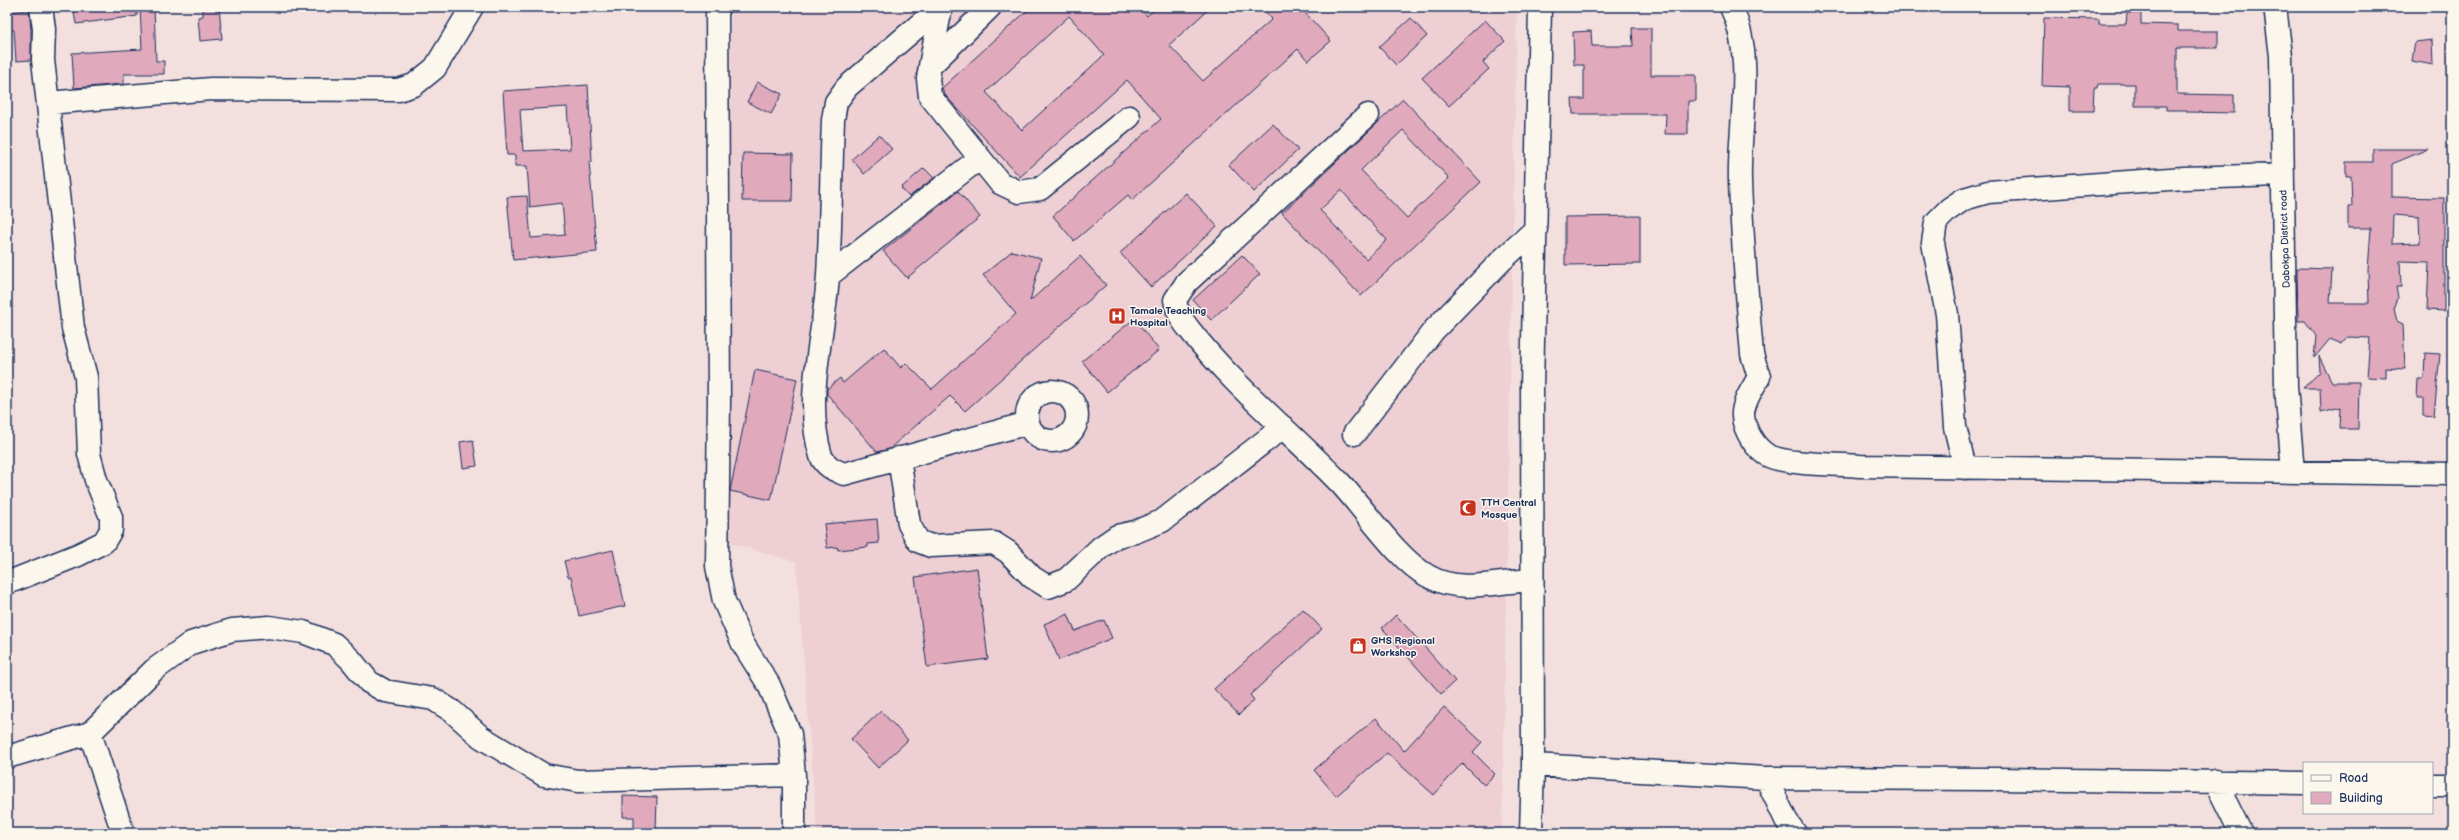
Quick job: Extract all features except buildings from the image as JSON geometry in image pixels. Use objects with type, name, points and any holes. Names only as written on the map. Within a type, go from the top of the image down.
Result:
[{"type":"street","points":[[7,583],[78,555],[104,542],[111,530],[111,517],[96,480],[89,454],[86,377],[73,328],[43,60],[44,29],[41,7]]},
{"type":"street","points":[[48,102],[211,89],[398,90],[414,85],[435,68],[472,7]]},
{"type":"street","points":[[717,7],[719,401],[717,566],[724,601],[740,637],[769,685],[790,734],[794,775],[794,833]]},
{"type":"street","points":[[941,7],[928,79],[930,96],[1000,183],[1019,192],[1040,189],[1129,117]]},
{"type":"street","points":[[941,7],[847,87],[836,102],[832,120],[828,276],[815,390],[817,437],[822,458],[831,469],[844,474],[899,458],[980,438],[1028,422]]},
{"type":"street","points":[[930,66],[990,7]]},
{"type":"street","points":[[1531,833],[1533,765],[1532,388],[1540,7]]},
{"type":"street","points":[[1731,7],[1740,24],[1744,88],[1740,180],[1752,354],[1759,377],[1747,399],[1742,416],[1747,432],[1768,456],[1780,460],[1860,466],[2452,474]]},
{"type":"street","name":"Dabokpa District road","points":[[2275,7],[2280,56],[2286,386],[2293,472]]},
{"type":"street","points":[[1368,115],[1186,282],[1175,300],[1178,314],[1190,330],[1283,427],[1341,484],[1403,556],[1427,576],[1446,585],[1472,586],[1532,580]]},
{"type":"street","points":[[828,276],[980,158]]},
{"type":"street","points":[[1965,468],[1955,427],[1947,314],[1933,243],[1936,222],[1949,209],[1964,199],[1988,192],[2184,178],[2282,175]]},
{"type":"street","points":[[1354,434],[1434,330],[1502,260],[1536,229]]},
{"type":"street","points":[[899,458],[909,524],[918,541],[931,546],[994,543],[1008,552],[1032,577],[1048,587],[1066,580],[1101,547],[1117,536],[1134,532],[1162,521],[1283,427]]},
{"type":"street","points":[[7,756],[90,733],[154,670],[191,643],[232,630],[269,627],[303,632],[334,644],[351,660],[369,682],[385,691],[433,699],[452,711],[481,736],[544,775],[578,781],[794,775]]},
{"type":"street","points":[[90,733],[123,833]]},
{"type":"street","points":[[1533,765],[1766,778],[2303,783]]},
{"type":"street","points":[[1766,778],[1786,820],[1795,833]]},
{"type":"street","points":[[2215,782],[2241,833]]},
{"type":"street","points":[[2433,785],[2452,785]]},
{"type":"shaded area","name":"Tamale Teaching Hospital","points":[[731,7],[1517,7],[1502,833],[817,833],[796,562],[709,537],[729,211]]},
{"type":"place","name":"Tamale Teaching Hospital","points":[[1117,316]]},
{"type":"place","name":"TTH Central Mosque","points":[[1468,508]]},
{"type":"place","name":"GHS Regional Workshop","points":[[1358,646]]}]
